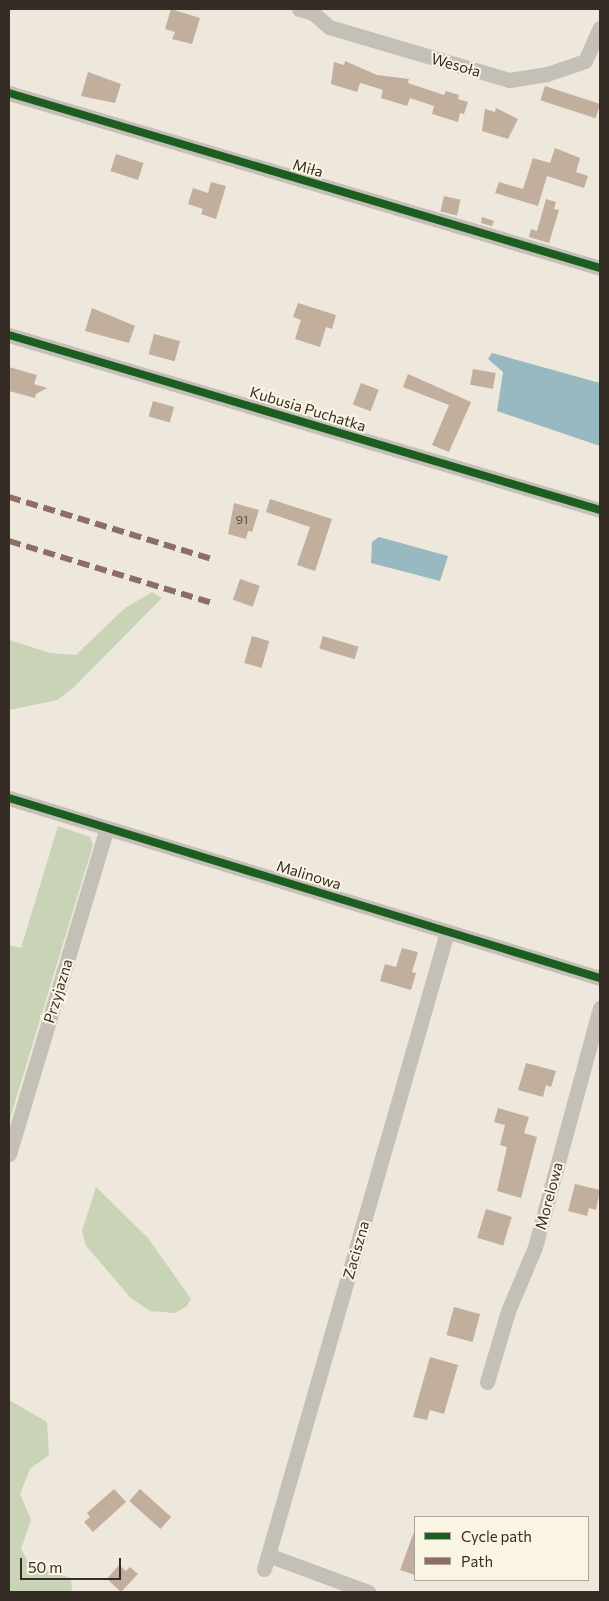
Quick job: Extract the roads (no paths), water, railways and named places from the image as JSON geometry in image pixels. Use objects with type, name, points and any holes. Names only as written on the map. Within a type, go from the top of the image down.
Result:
[{"type":"street","name":"Wesoła","points":[[299,9],[313,13],[329,27],[509,80],[547,74],[585,61],[600,28]]},
{"type":"street","name":"Miła","points":[[9,93],[600,268]]},
{"type":"street","name":"Kubusia Puchatka","points":[[9,335],[600,510]]},
{"type":"street","name":"Malinowa","points":[[9,798],[600,978]]},
{"type":"street","name":"Przyjazna","points":[[9,1154],[107,828]]},
{"type":"street","name":"Zaciszna","points":[[355,1591],[266,1562],[447,932]]},
{"type":"street","name":"Morelowa","points":[[487,1382],[508,1311],[534,1247],[600,1008]]},
{"type":"water","points":[[492,353],[600,383],[600,446],[497,411],[503,372],[488,359]]},
{"type":"water","points":[[379,537],[448,556],[440,581],[371,563],[372,542]]}]
